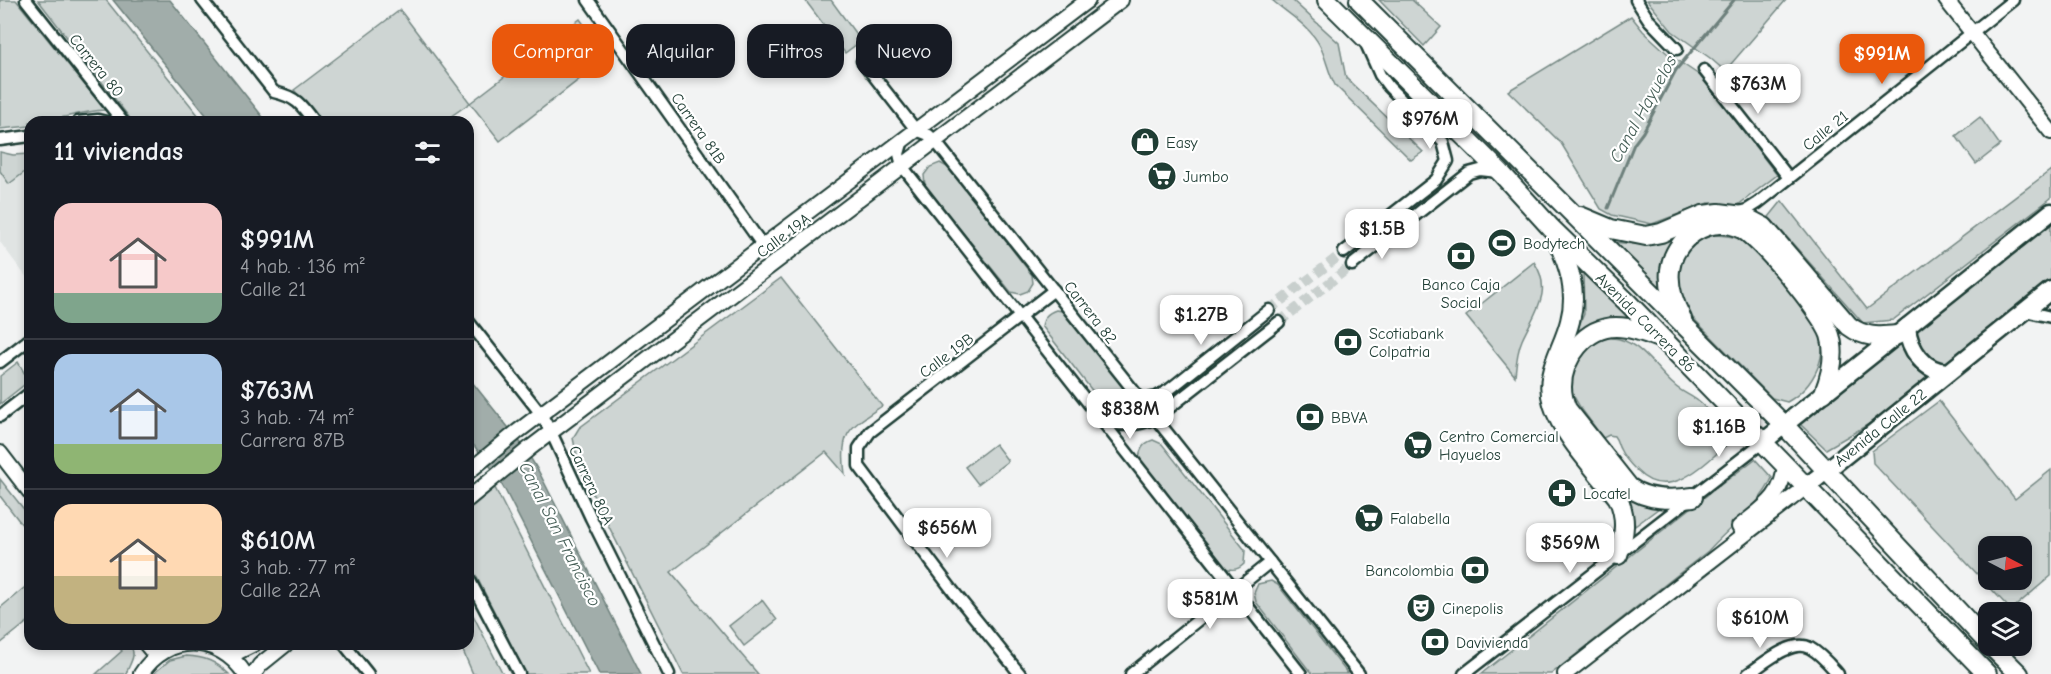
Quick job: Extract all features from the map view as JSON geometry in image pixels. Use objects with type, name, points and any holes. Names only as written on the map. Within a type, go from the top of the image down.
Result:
[{"type":"main road","name":"Avenida Carrera 86","points":[[1327,0],[1502,173],[1551,228],[1665,341],[1987,674]]},
{"type":"main road","name":"Avenida Carrera 86","points":[[1359,0],[1784,425],[1978,631]]},
{"type":"main road","points":[[1568,210],[1611,229],[1646,236],[1661,233],[1703,215],[1719,213],[1743,216],[1764,227],[1849,326],[1858,333],[1867,336],[1902,331]]},
{"type":"main road","points":[[1763,442],[2051,212]]},
{"type":"main road","points":[[1687,328],[1670,285],[1670,272],[1677,248],[1686,237],[1703,227],[1724,225],[1738,227],[1753,236],[1776,262],[1821,318],[1829,332],[1832,366],[1824,393]]},
{"type":"main road","points":[[1551,228],[1567,261],[1571,276],[1573,307],[1570,323],[1551,369],[1552,404],[1572,438],[1618,498],[1623,509],[1625,528],[1618,555]]},
{"type":"main road","name":"Avenida Calle 22","points":[[1806,487],[2051,290]]},
{"type":"main road","points":[[1665,341],[1632,329],[1618,327],[1591,335],[1571,354],[1564,371],[1563,399],[1567,409],[1629,488],[1640,495],[1668,500],[1693,497]]},
{"type":"main road","points":[[1902,331],[1919,358],[1933,369],[1948,372]]},
{"type":"main road","name":"Avenida Carrera 86","points":[[2002,656],[2019,674]]},
{"type":"street","name":"Carrera 80","points":[[26,0],[118,116]]},
{"type":"street","points":[[202,0],[274,92],[297,100],[309,116]]},
{"type":"street","name":"Carrera 81B","points":[[588,0],[763,246]]},
{"type":"street","name":"Calle 19A","points":[[474,466],[1088,0]]},
{"type":"street","name":"Calle 19A","points":[[474,494],[530,448],[1121,0]]},
{"type":"street","points":[[1636,0],[1649,20],[1677,49]]},
{"type":"street","points":[[1947,0],[2051,132]]},
{"type":"street","name":"Calle 21","points":[[1731,214],[1748,210],[2013,0]]},
{"type":"street","points":[[1344,252],[1436,180],[1448,161],[1443,142],[1398,97],[1380,75],[1362,35]]},
{"type":"street","points":[[1704,70],[1789,178]]},
{"type":"street","name":"Carrera 82","points":[[875,78],[916,130],[930,135],[935,141],[1359,674]]},
{"type":"street","points":[[0,140],[24,137]]},
{"type":"street","points":[[903,140],[899,154],[902,166],[1301,674]]},
{"type":"street","points":[[1352,266],[1469,173],[1480,170],[1502,173]]},
{"type":"street","points":[[1764,227],[1761,219],[1762,211],[1769,194]]},
{"type":"street","name":"Calle 19B","points":[[1020,674],[953,591],[859,466],[859,448],[870,432],[1054,290]]},
{"type":"street","points":[[1142,400],[1157,397],[1170,389],[1269,310]]},
{"type":"street","points":[[2025,310],[2051,317]]},
{"type":"street","points":[[1102,421],[1128,426],[1139,425],[1156,418],[1279,322]]},
{"type":"street","name":"Carrera 80A","points":[[474,329],[541,414],[552,432],[591,518],[669,674]]},
{"type":"street","points":[[0,362],[24,344]]},
{"type":"street","points":[[0,416],[24,398]]},
{"type":"street","points":[[1464,674],[1763,442]]},
{"type":"street","points":[[0,453],[24,484]]},
{"type":"street","name":"Avenida Calle 22","points":[[1708,563],[1736,530],[1772,500],[1782,484],[1785,464]]},
{"type":"street","name":"Avenida Calle 22","points":[[1565,674],[1806,487]]},
{"type":"street","points":[[1131,674],[1270,562]]},
{"type":"street","points":[[474,589],[519,674]]},
{"type":"street","points":[[1748,674],[1788,648],[1800,644],[1811,648],[1838,674]]},
{"type":"street","points":[[151,650],[156,656]]},
{"type":"street","points":[[141,674],[156,656],[166,650]]},
{"type":"street","points":[[220,650],[230,656],[245,674]]},
{"type":"street","points":[[230,656],[242,650]]},
{"type":"street","points":[[254,674],[260,664],[278,650]]},
{"type":"street","points":[[349,650],[368,674]]},
{"type":"shaded area","points":[[0,0],[16,0],[105,110],[68,116],[24,116],[24,127],[0,129]]},
{"type":"shaded area","points":[[38,0],[106,0],[199,116],[128,116]]},
{"type":"shaded area","points":[[805,0],[831,0],[856,34],[856,45],[845,53],[844,24],[823,24]]},
{"type":"shaded area","points":[[1272,0],[1292,0],[1339,43],[1346,78],[1423,152],[1411,160],[1335,85],[1316,39],[1305,26]]},
{"type":"shaded area","points":[[1379,0],[1412,0],[1441,27],[1424,46]]},
{"type":"shaded area","points":[[1647,0],[1786,0],[1725,71],[1672,31]]},
{"type":"shaded area","points":[[400,10],[470,103],[451,116],[317,116],[294,90]]},
{"type":"shaded area","points":[[1631,16],[1643,31],[1668,54],[1702,77],[1777,175],[1738,205],[1708,203],[1652,224],[1612,215],[1601,209],[1561,143],[1508,91]]},
{"type":"shaded area","points":[[580,19],[584,24],[573,24]]},
{"type":"shaded area","points":[[503,78],[581,78],[500,141],[470,103]]},
{"type":"shaded area","points":[[1980,117],[2000,145],[1976,164],[1956,136]]},
{"type":"shaded area","points":[[0,152],[24,154],[24,173],[9,184],[0,171]]},
{"type":"shaded area","points":[[24,154],[24,274],[0,242],[0,165],[13,155]]},
{"type":"shaded area","points":[[940,163],[949,168],[1032,275],[1033,283],[1028,291],[1020,294],[1011,292],[925,186],[924,175],[930,167]]},
{"type":"shaded area","points":[[2051,170],[2051,198],[1893,320],[1863,323],[1769,217],[1782,201],[1867,309]]},
{"type":"shaded area","points":[[2051,223],[2051,280],[1945,365],[1926,355],[1913,333]]},
{"type":"shaded area","points":[[1713,235],[1739,239],[1758,250],[1817,324],[1822,347],[1817,369],[1805,388],[1787,402],[1772,398],[1692,317],[1681,302],[1676,289],[1679,262],[1698,241]]},
{"type":"shaded area","points":[[1678,236],[1663,292],[1613,242],[1646,244]]},
{"type":"shaded area","points":[[1534,262],[1540,273],[1542,293],[1520,344],[1515,376],[1466,316]]},
{"type":"shaded area","points":[[1583,272],[1634,320],[1610,319],[1572,341],[1584,314]]},
{"type":"shaded area","points":[[781,278],[882,406],[854,426],[845,440],[845,474],[826,452],[671,572],[758,674],[683,674],[579,467],[573,438],[579,428]]},
{"type":"shaded area","points":[[1056,310],[1062,311],[1130,394],[1131,403],[1117,413],[1108,411],[1042,326],[1046,316]]},
{"type":"shaded area","points":[[1608,332],[1612,338],[1622,340],[1638,349],[1677,387],[1703,405],[1730,442],[1686,477],[1674,482],[1662,483],[1649,480],[1628,461],[1614,436],[1609,435],[1603,438],[1572,393],[1570,380],[1577,356]]},
{"type":"shaded area","points":[[1903,340],[1913,366],[1930,378],[1869,424],[1826,449],[1800,424]]},
{"type":"shaded area","points":[[18,362],[24,372],[24,385],[0,404],[0,376]]},
{"type":"shaded area","points":[[1939,401],[2015,499],[2051,470],[2051,576],[2020,602],[2003,602],[1992,590],[2032,590],[2032,536],[1978,536],[1978,575],[1873,463],[1872,451]]},
{"type":"shaded area","points":[[1153,440],[1162,444],[1245,550],[1244,564],[1239,568],[1233,570],[1221,566],[1140,461],[1142,448]]},
{"type":"shaded area","points":[[995,444],[1008,461],[978,484],[965,467]]},
{"type":"shaded area","points":[[1755,459],[1772,478],[1767,488],[1752,507],[1708,551],[1551,674],[1481,674],[1706,496]]},
{"type":"shaded area","points":[[0,479],[24,509],[24,527],[0,496]]},
{"type":"shaded area","points":[[495,488],[589,674],[526,674],[474,572],[474,505]]},
{"type":"shaded area","points":[[1621,490],[1646,504],[1659,508],[1635,526],[1629,502]]},
{"type":"shaded area","points":[[1271,581],[1278,585],[1348,674],[1312,674],[1256,602],[1254,593],[1258,584]]},
{"type":"shaded area","points":[[24,588],[24,625],[0,644],[0,608]]},
{"type":"shaded area","points":[[762,600],[777,620],[744,646],[729,626]]},
{"type":"shaded area","points":[[474,617],[503,674],[473,674],[463,650],[474,650]]},
{"type":"shaded area","points":[[132,650],[133,652],[126,674],[96,674],[122,651]]},
{"type":"shaded area","points":[[186,656],[209,660],[229,674],[153,674],[170,660]]},
{"type":"water","points":[[113,0],[170,0],[262,116],[207,116]]},
{"type":"water","name":"Canal San Francisco","points":[[474,384],[524,447],[539,472],[641,674],[599,674],[493,470],[474,446]]},
{"type":"waterway","name":"Canal Hayuelos","points":[[1608,208],[1634,144],[1643,132],[1676,70],[1734,0]]},
{"type":"tunnel","points":[[1269,310],[1344,252]]},
{"type":"tunnel","points":[[1279,322],[1352,265]]},
{"type":"place","name":"Easy","points":[[1145,142]]},
{"type":"place","name":"Jumbo","points":[[1162,176]]},
{"type":"place","name":"Bodytech","points":[[1502,243]]},
{"type":"place","name":"Banco Caja Social","points":[[1461,256]]},
{"type":"place","name":"Scotiabank Colpatria","points":[[1348,342]]},
{"type":"place","name":"BBVA","points":[[1310,417]]},
{"type":"place","name":"Centro Comercial Hayuelos","points":[[1418,445]]},
{"type":"place","name":"Locatel","points":[[1562,493]]},
{"type":"place","name":"Falabella","points":[[1369,518]]},
{"type":"place","name":"Bancolombia","points":[[1475,570]]},
{"type":"place","name":"Cinepolis","points":[[1421,608]]},
{"type":"place","name":"Davivienda","points":[[1435,642]]}]
